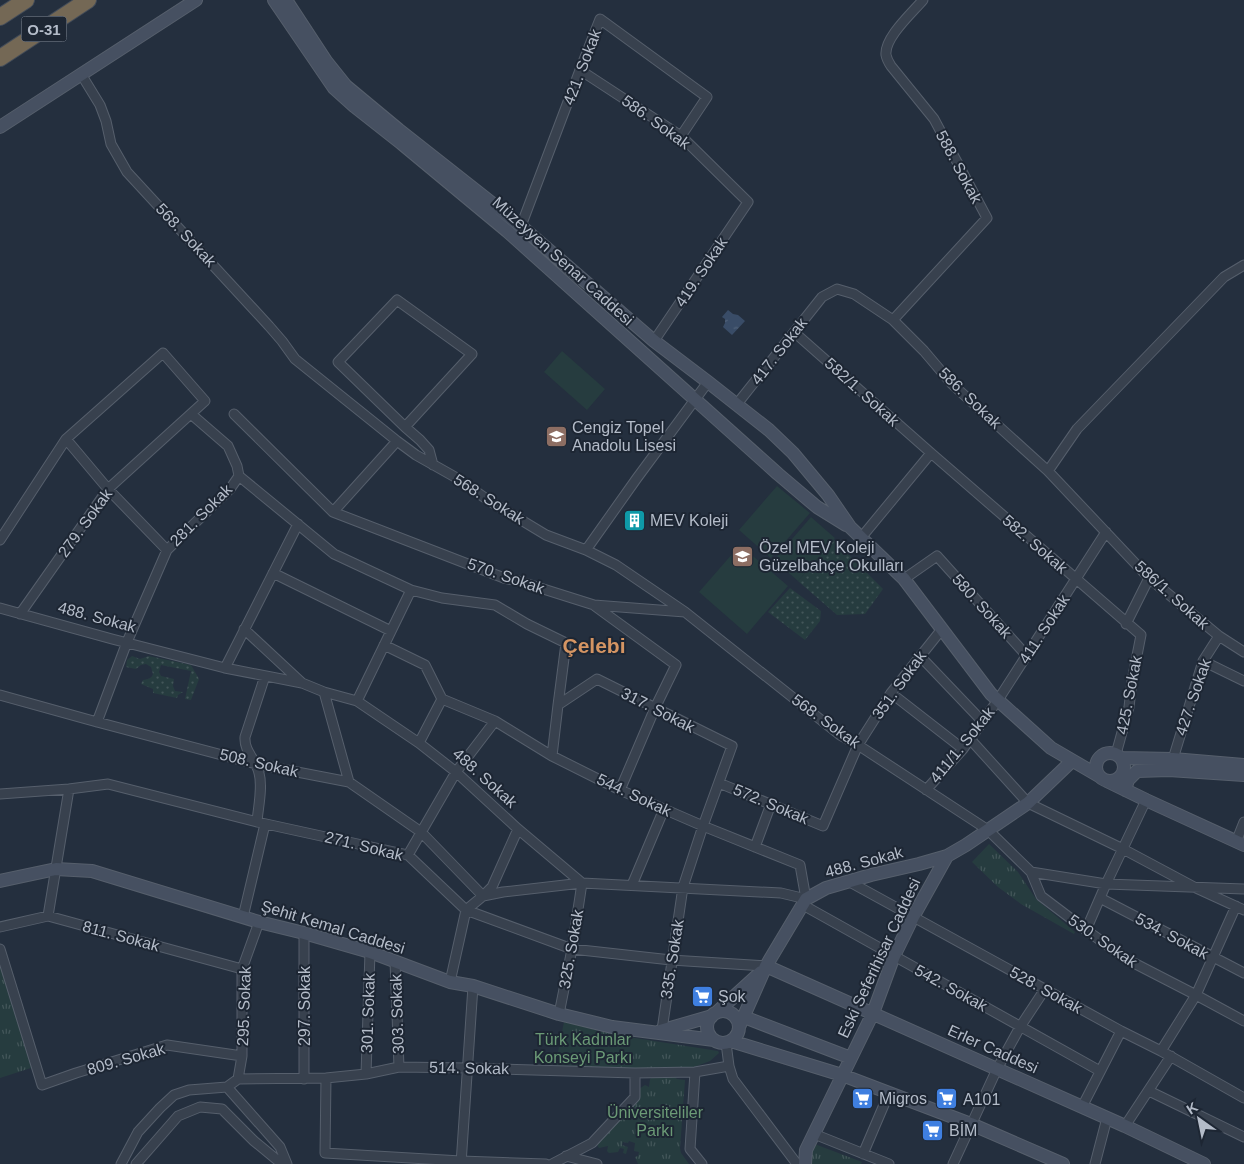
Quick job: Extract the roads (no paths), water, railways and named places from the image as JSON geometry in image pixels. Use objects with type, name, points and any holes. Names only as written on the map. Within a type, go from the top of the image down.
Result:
[{"type":"highway","name":"O-31","points":[[0,17],[26,0]]},
{"type":"highway","name":"O-31","points":[[0,58],[88,0]]},
{"type":"main road","points":[[0,127],[196,0]]},
{"type":"main road","name":"Müzeyyen Senar Caddesi","points":[[274,0],[334,88],[507,231],[778,474],[817,507],[850,528]]},
{"type":"main road","name":"Müzeyyen Senar Caddesi","points":[[286,0],[326,61],[346,86],[521,226],[654,341],[737,404],[769,430],[793,453],[828,495],[850,528],[904,579],[991,694],[1051,748],[1126,790],[1240,843]]},
{"type":"main road","points":[[1072,760],[1107,754],[1244,766]]},
{"type":"main road","points":[[1103,755],[1097,763],[1097,772],[1103,778],[1116,780],[1120,778],[1124,766],[1119,756]]},
{"type":"main road","name":"Eski Seferihisar Caddesi","points":[[805,1164],[806,1150],[873,1013],[894,956],[912,917],[947,856],[1028,803],[1072,760]]},
{"type":"main road","points":[[1123,772],[1170,770],[1244,776]]},
{"type":"main road","points":[[1126,790],[1128,780],[1137,771]]},
{"type":"main road","name":"488. Sokak","points":[[804,902],[826,888],[947,856]]},
{"type":"main road","name":"Şehit Kemal Caddesi","points":[[0,881],[56,869],[92,871],[259,922],[370,952],[450,982],[473,986],[559,1014],[612,1028],[658,1031],[724,1042]]},
{"type":"main road","points":[[724,1042],[738,1033],[766,966],[804,902]]},
{"type":"main road","points":[[766,966],[714,1014],[707,1025],[709,1035],[724,1042],[842,1075],[971,1124],[1064,1164]]},
{"type":"main road","name":"Erler Caddesi","points":[[766,966],[1125,1126],[1204,1164]]},
{"type":"main road","points":[[658,1031],[722,1011],[732,1014],[739,1022],[850,1058]]},
{"type":"street","name":"588. Sokak","points":[[893,320],[987,218],[934,119],[887,60],[886,54],[892,35],[923,0]]},
{"type":"street","name":"421. Sokak","points":[[521,226],[600,19],[707,97],[681,136]]},
{"type":"street","name":"586. Sokak","points":[[580,70],[681,136],[748,202]]},
{"type":"street","name":"568. Sokak","points":[[81,74],[100,105],[111,144],[127,172],[269,326],[295,359],[416,455],[546,535],[586,550],[616,565],[685,612],[840,735],[988,830]]},
{"type":"street","name":"419. Sokak","points":[[654,341],[748,202]]},
{"type":"street","points":[[1048,471],[1077,429],[1224,276],[1244,264]]},
{"type":"street","name":"586. Sokak","points":[[822,298],[837,289],[854,294],[893,320],[924,351],[952,384],[1048,471],[1106,532]]},
{"type":"street","name":"417. Sokak","points":[[737,404],[822,298]]},
{"type":"street","points":[[405,426],[472,354],[397,300],[338,362],[405,426],[420,440],[429,450],[433,465]]},
{"type":"street","name":"582/1. Sokak","points":[[794,332],[930,453]]},
{"type":"street","name":"279. Sokak","points":[[20,614],[108,489],[205,401],[164,353],[66,439]]},
{"type":"street","points":[[586,550],[708,382]]},
{"type":"street","points":[[191,414],[228,446],[237,466],[239,476],[334,554],[411,590],[442,598],[495,605],[527,624],[566,642],[552,756]]},
{"type":"street","points":[[234,414],[333,512],[397,441]]},
{"type":"street","points":[[0,540],[66,439],[108,489],[167,550]]},
{"type":"street","points":[[860,539],[930,453]]},
{"type":"street","name":"582. Sokak","points":[[930,453],[1141,635]]},
{"type":"street","name":"281. Sokak","points":[[97,722],[126,642],[167,550],[230,488],[239,476]]},
{"type":"street","name":"570. Sokak","points":[[333,512],[504,578],[594,605],[685,612]]},
{"type":"street","points":[[225,668],[298,524]]},
{"type":"street","name":"411. Sokak","points":[[998,700],[1106,532]]},
{"type":"street","name":"586/1. Sokak","points":[[1106,532],[1149,578],[1218,636],[1244,652]]},
{"type":"street","name":"580. Sokak","points":[[904,579],[937,556],[1026,656]]},
{"type":"street","points":[[273,573],[391,630]]},
{"type":"street","points":[[1126,624],[1149,578]]},
{"type":"street","points":[[357,701],[411,590]]},
{"type":"street","points":[[594,605],[676,665],[655,708],[620,790]]},
{"type":"street","name":"488. Sokak","points":[[0,608],[225,668],[302,683],[324,692],[357,701],[419,743],[456,772],[518,829],[582,883]]},
{"type":"street","name":"351. Sokak","points":[[822,826],[858,745],[891,694],[942,628]]},
{"type":"street","points":[[244,629],[302,683]]},
{"type":"street","name":"425. Sokak","points":[[1119,756],[1141,635]]},
{"type":"street","name":"427. Sokak","points":[[1172,759],[1203,661],[1218,636]]},
{"type":"street","points":[[384,645],[425,665],[442,699],[419,743]]},
{"type":"street","points":[[920,656],[982,721]]},
{"type":"street","points":[[1203,661],[1244,681]]},
{"type":"street","points":[[243,917],[261,823],[260,778],[256,764],[246,748],[245,736],[265,676]]},
{"type":"street","name":"317. Sokak","points":[[558,705],[598,679],[732,746],[703,826]]},
{"type":"street","points":[[324,692],[349,782]]},
{"type":"street","points":[[891,694],[963,749]]},
{"type":"street","name":"508. Sokak","points":[[0,695],[256,764],[349,782],[421,832],[483,896]]},
{"type":"street","name":"544. Sokak","points":[[442,699],[494,721],[552,756],[620,790],[800,865],[804,902]]},
{"type":"street","name":"411/1. Sokak","points":[[926,790],[963,749],[998,700]]},
{"type":"street","points":[[408,855],[456,772],[494,721]]},
{"type":"street","points":[[970,739],[1028,803],[1123,849],[1196,888],[1240,908],[1213,957],[1196,995],[1161,1051]]},
{"type":"street","name":"572. Sokak","points":[[719,783],[822,826]]},
{"type":"street","name":"271. Sokak","points":[[0,794],[108,784],[261,823],[408,855],[466,910],[572,949],[671,960],[766,966]]},
{"type":"street","points":[[48,916],[69,789]]},
{"type":"street","points":[[1086,930],[1146,800]]},
{"type":"street","points":[[754,847],[771,804]]},
{"type":"street","points":[[632,885],[664,809]]},
{"type":"street","points":[[1240,843],[1244,822]]},
{"type":"street","name":"335. Sokak","points":[[658,1031],[683,887],[703,826]]},
{"type":"street","points":[[450,982],[466,910],[492,886],[518,829]]},
{"type":"street","name":"530. Sokak","points":[[988,830],[1031,872],[1041,896],[1086,930],[1128,960],[1244,1022]]},
{"type":"street","points":[[1031,872],[1106,884],[1244,889]]},
{"type":"street","name":"528. Sokak","points":[[848,882],[1120,1031],[1172,1056],[1244,1098]]},
{"type":"street","points":[[483,896],[582,883],[781,893],[804,902]]},
{"type":"street","name":"325. Sokak","points":[[559,1014],[572,949],[582,883]]},
{"type":"street","name":"534. Sokak","points":[[1100,898],[1244,973]]},
{"type":"street","name":"542. Sokak","points":[[804,902],[894,956],[1100,1071]]},
{"type":"street","name":"811. Sokak","points":[[0,927],[48,916],[242,969]]},
{"type":"street","name":"295. Sokak","points":[[238,1079],[242,1056],[242,969],[259,922]]},
{"type":"street","name":"297. Sokak","points":[[304,933],[304,1079]]},
{"type":"street","name":"809. Sokak","points":[[0,949],[42,1085],[167,1045],[242,1056]]},
{"type":"street","name":"301. Sokak","points":[[366,1074],[370,952]]},
{"type":"street","name":"303. Sokak","points":[[395,961],[398,1067]]},
{"type":"street","points":[[461,1163],[473,986]]},
{"type":"street","points":[[953,1164],[997,1069],[1020,1027],[1045,989]]},
{"type":"street","points":[[1082,1107],[1120,1031]]},
{"type":"street","points":[[724,1042],[733,1079],[797,1164]]},
{"type":"street","points":[[1125,1126],[1172,1056]]},
{"type":"street","name":"514. Sokak","points":[[238,1079],[326,1078],[366,1074],[398,1067],[635,1074],[694,1072],[729,1066]]},
{"type":"street","points":[[694,1072],[690,1149],[702,1164]]},
{"type":"street","points":[[552,1164],[592,1143],[635,1097],[635,1074]]},
{"type":"street","points":[[326,1078],[325,1153],[461,1163],[546,1164]]},
{"type":"street","points":[[121,1164],[138,1132],[174,1095],[189,1090],[227,1087],[238,1079]]},
{"type":"street","points":[[227,1087],[280,1147],[287,1164]]},
{"type":"street","points":[[1149,1091],[1244,1137]]},
{"type":"street","points":[[863,1154],[889,1093]]},
{"type":"street","points":[[136,1164],[178,1116],[200,1107],[222,1109],[254,1141],[282,1164]]},
{"type":"street","points":[[1095,1164],[1107,1118]]},
{"type":"street","points":[[814,1134],[889,1164]]},
{"type":"street","points":[[566,1156],[597,1164]]},
{"type":"water","points":[[728,310],[745,321],[732,335],[723,327],[725,319],[722,317]]},
{"type":"place","name":"Cengiz Topel Anadolu Lisesi","points":[[556,436]]},
{"type":"place","name":"MEV Koleji","points":[[634,520]]},
{"type":"place","name":"Özel MEV Koleji Güzelbahçe Okulları","points":[[743,556]]},
{"type":"place","name":"Şok","points":[[702,996]]},
{"type":"place","name":"Migros","points":[[863,1098]]},
{"type":"place","name":"A101","points":[[947,1099]]},
{"type":"place","name":"BİM","points":[[933,1130]]},
{"type":"district","name":"Çelebi","points":[[594,645]]},
{"type":"park label","name":"Türk Kadınlar Konseyi Parkı","points":[[583,1048]]},
{"type":"park label","name":"Üniversiteliler Parkı","points":[[655,1121]]}]
